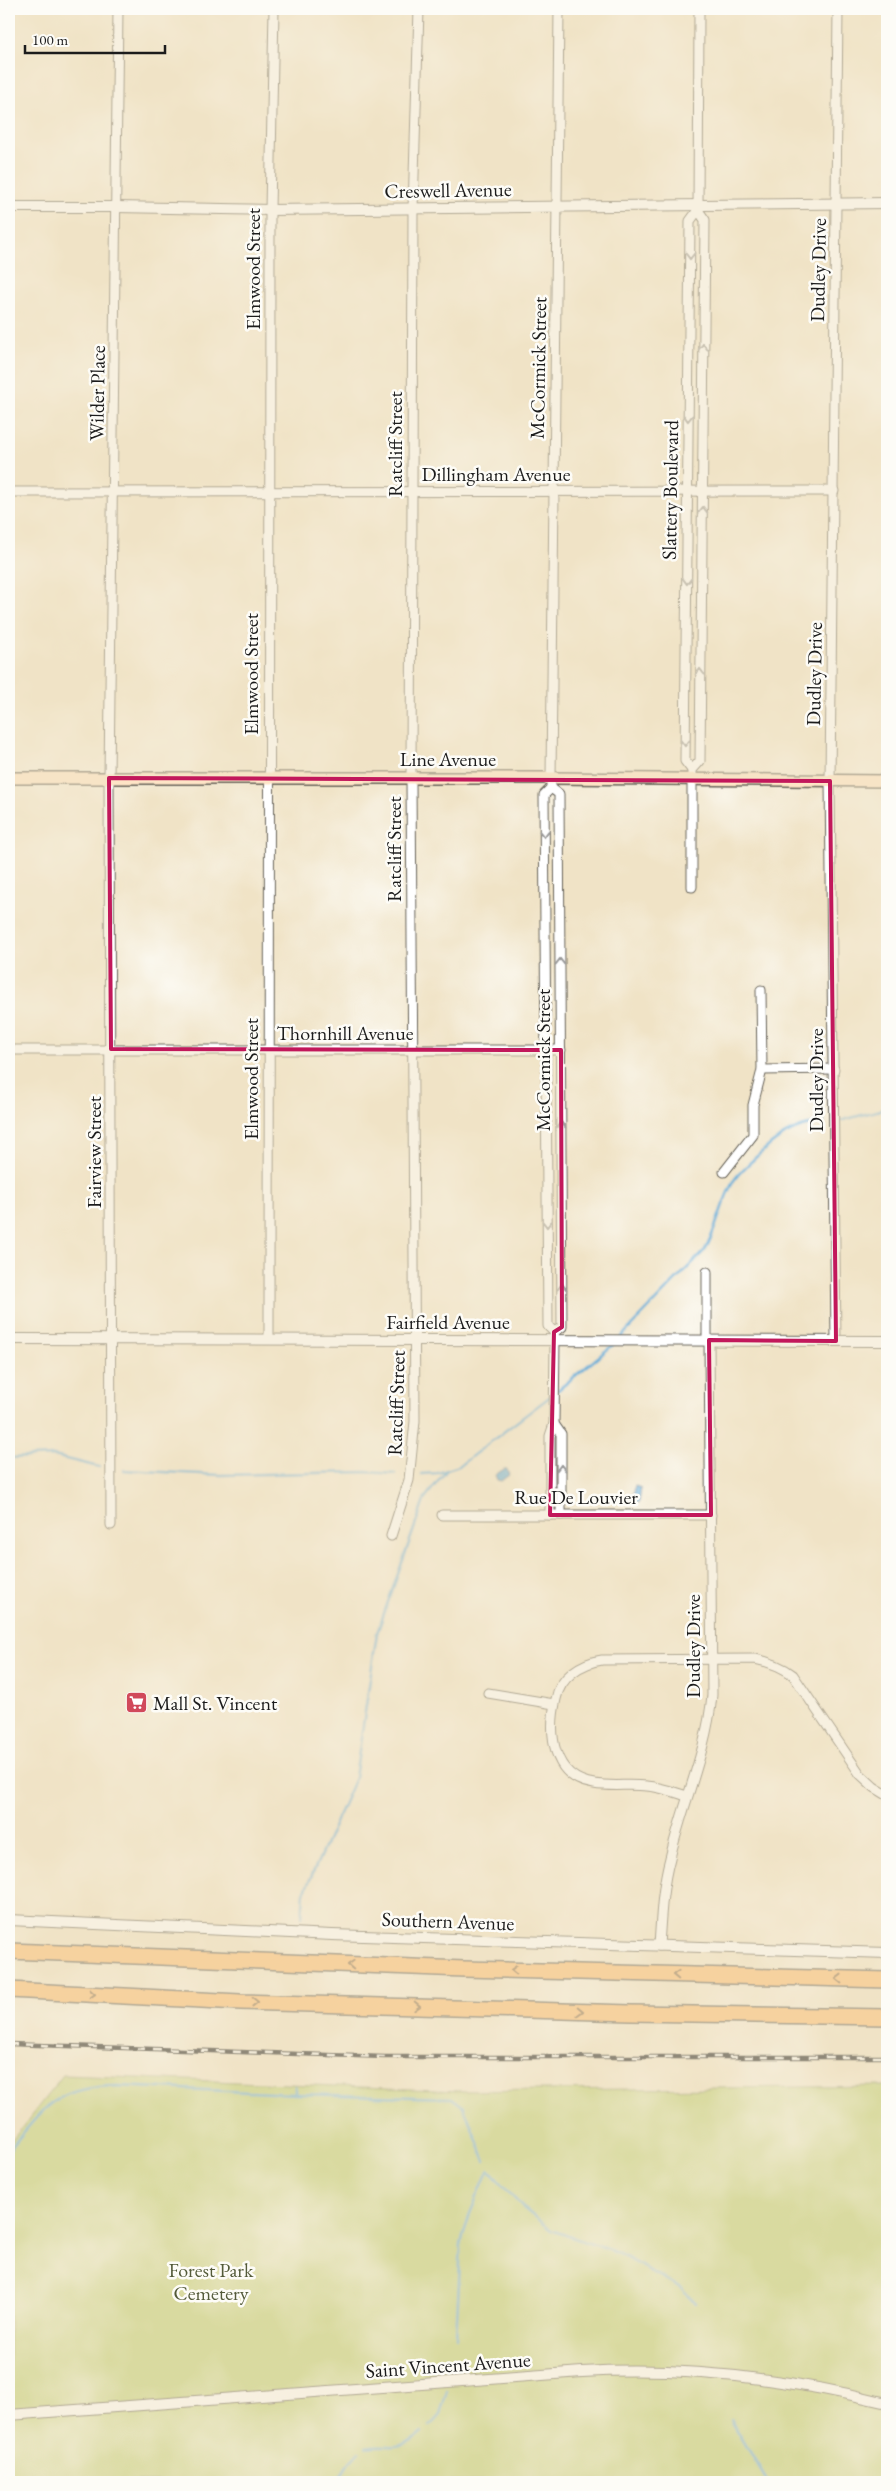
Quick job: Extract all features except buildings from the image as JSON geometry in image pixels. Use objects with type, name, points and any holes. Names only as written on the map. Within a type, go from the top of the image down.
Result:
[{"type":"highway","points":[[9,1946],[89,1955]]},
{"type":"highway","points":[[9,1951],[464,1969],[887,1980]]},
{"type":"highway","points":[[9,1990],[240,2002],[631,2013],[887,2017]]},
{"type":"highway","points":[[9,2000],[60,1992]]},
{"type":"main road","name":"Line Avenue","points":[[9,778],[411,778],[551,783],[692,775],[830,781],[887,781]]},
{"type":"street","name":"Wilder Place","points":[[109,778],[118,9]]},
{"type":"street","name":"Elmwood Street","points":[[269,1340],[270,210],[274,9]]},
{"type":"street","name":"Ratcliff Street","points":[[391,1536],[409,1480],[413,1450],[415,1340],[411,778],[413,208],[419,9]]},
{"type":"street","name":"McCormick Street","points":[[551,783],[559,794],[561,1050],[562,1327],[554,1336],[548,1326],[544,795],[551,783],[559,9]]},
{"type":"street","name":"Slattery Boulevard","points":[[692,775],[700,761],[703,491],[705,220],[698,207],[700,9]]},
{"type":"street","name":"Dudley Drive","points":[[836,1341],[830,781],[838,9]]},
{"type":"street","name":"Creswell Avenue","points":[[9,207],[270,210],[887,204]]},
{"type":"street","name":"Slattery Boulevard","points":[[692,886],[692,775],[685,761],[690,221],[698,207]]},
{"type":"street","name":"Dillingham Avenue","points":[[9,492],[834,491]]},
{"type":"street","name":"Fairview Street","points":[[109,778],[111,1525]]},
{"type":"street","points":[[545,914],[560,914]]},
{"type":"street","points":[[724,1172],[752,1139],[754,1130],[753,1105],[762,1070],[761,990]]},
{"type":"street","name":"Thornhill Avenue","points":[[9,1050],[561,1050]]},
{"type":"street","points":[[762,1070],[834,1069]]},
{"type":"street","points":[[547,1198],[561,1199]]},
{"type":"street","name":"Dudley Drive","points":[[659,1946],[665,1879],[708,1732],[712,1695],[707,1272]]},
{"type":"street","points":[[550,1515],[550,1436],[554,1424],[555,1404],[554,1336]]},
{"type":"street","name":"Fairfield Avenue","points":[[9,1339],[415,1340],[554,1336],[604,1340],[887,1341]]},
{"type":"street","points":[[554,1424],[561,1434],[561,1515]]},
{"type":"street","name":"Rue De Louvier","points":[[442,1515],[711,1515]]},
{"type":"street","points":[[688,1796],[656,1787],[598,1785],[578,1779],[562,1764],[553,1747],[552,1727],[554,1704],[559,1689],[568,1677],[590,1663],[614,1660],[755,1659],[769,1662],[782,1667],[793,1675],[860,1774],[874,1787],[887,1795]]},
{"type":"street","points":[[488,1693],[554,1704]]},
{"type":"street","name":"Southern Avenue","points":[[9,1920],[252,1932],[887,1953]]},
{"type":"street","name":"Saint Vincent Avenue","points":[[9,2415],[582,2372],[642,2370],[702,2372],[775,2380],[887,2403]]},
{"type":"highlighted area","points":[[109,778],[830,781],[836,1341],[709,1340],[711,1515],[550,1515],[554,1332],[562,1327],[561,1050],[111,1049]]},
{"type":"green space","name":"Forest Park Cemetery","points":[[63,2075],[461,2091],[887,2086],[887,2482],[9,2482],[9,2144]]},
{"type":"water","points":[[507,1469],[509,1475],[501,1481],[497,1480],[495,1475]]},
{"type":"water","points":[[635,1486],[641,1488],[639,1503],[633,1501]]},
{"type":"waterway","points":[[840,1121],[887,1108]]},
{"type":"waterway","points":[[621,1337],[705,1250],[729,1190],[740,1173],[770,1145],[786,1134],[803,1127],[824,1122]]},
{"type":"waterway","points":[[558,1390],[614,1344]]},
{"type":"waterway","points":[[421,1474],[438,1473],[459,1466],[552,1395]]},
{"type":"waterway","points":[[9,1458],[54,1456],[99,1467]]},
{"type":"waterway","points":[[124,1470],[220,1475],[366,1472],[395,1474]]},
{"type":"waterway","points":[[302,1917],[304,1893],[355,1778],[377,1633],[425,1498],[446,1471]]},
{"type":"waterway","points":[[9,2150],[32,2122],[53,2102],[79,2090],[117,2086],[295,2094],[452,2098],[464,2107],[485,2161]]},
{"type":"waterway","points":[[295,2086],[295,2094]]},
{"type":"waterway","points":[[489,2170],[522,2207],[551,2230],[618,2253],[681,2288],[696,2303]]},
{"type":"waterway","points":[[456,2337],[461,2244],[469,2216],[488,2171]]},
{"type":"waterway","points":[[430,2426],[440,2415],[447,2391]]},
{"type":"waterway","points":[[731,2420],[768,2482]]},
{"type":"waterway","points":[[366,2447],[401,2446],[422,2432]]},
{"type":"waterway","points":[[337,2482],[348,2464],[359,2452]]},
{"type":"railway","points":[[9,2044],[385,2057],[887,2057]]},
{"type":"place","name":"Mall St. Vincent","points":[[137,1703]]}]
